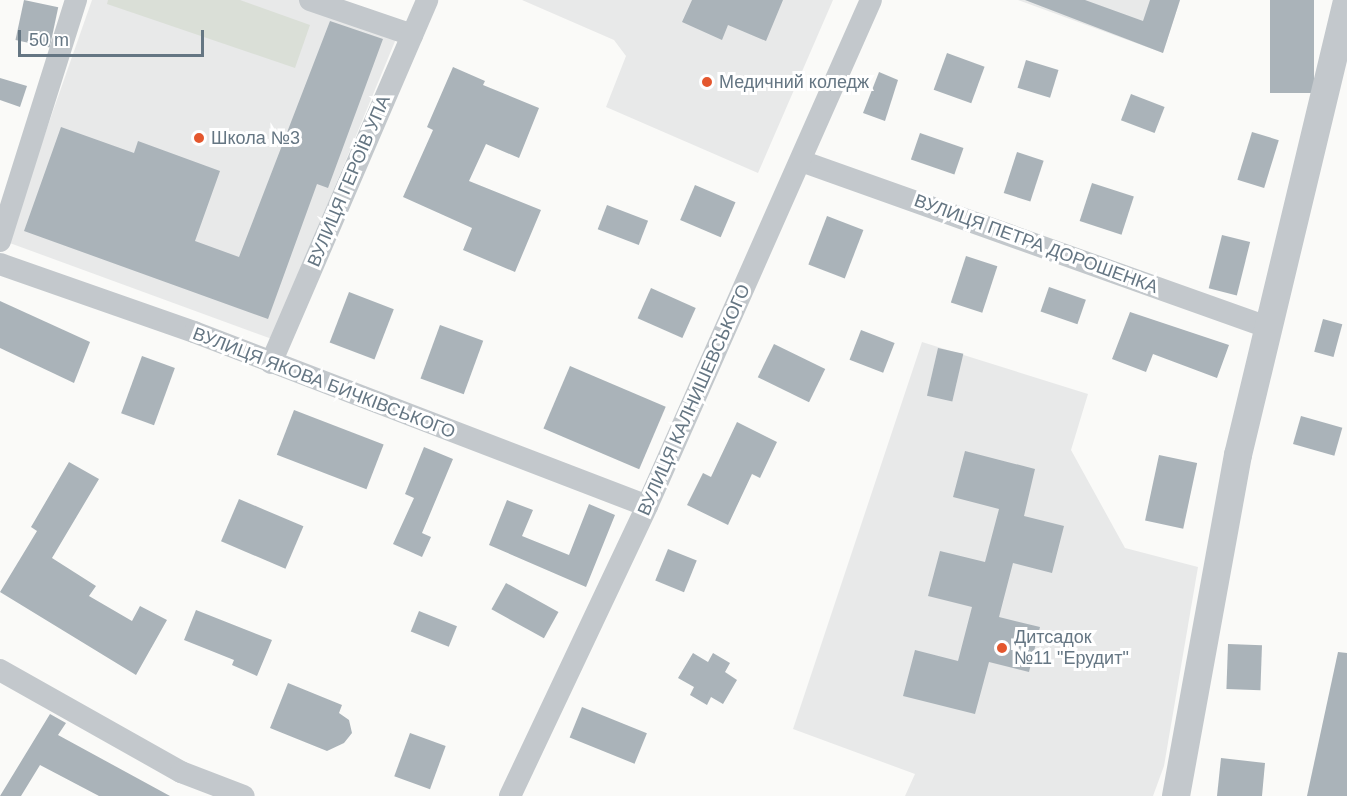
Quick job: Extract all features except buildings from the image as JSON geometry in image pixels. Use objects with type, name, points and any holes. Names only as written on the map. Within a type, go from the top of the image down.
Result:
[{"type":"street","points":[[0,241],[76,0]]},
{"type":"street","points":[[310,0],[412,35]]},
{"type":"street","name":"ВУЛИЦЯ ГЕРОЇВ УПА","points":[[271,363],[427,0]]},
{"type":"street","name":"ВУЛИЦЯ КАЛНИШЕВСЬКОГО","points":[[510,796],[647,506],[871,0]]},
{"type":"street","points":[[1176,796],[1218,550],[1347,2]]},
{"type":"street","name":"ВУЛИЦЯ ПЕТРА ДОРОШЕНКА","points":[[801,161],[1270,328]]},
{"type":"street","name":"ВУЛИЦЯ ЯКОВА БИЧКІВСЬКОГО","points":[[0,264],[271,363],[647,506]]},
{"type":"street","points":[[0,670],[181,772],[244,796]]},
{"type":"shaded area","name":"Школа №3","points":[[92,0],[300,0],[398,34],[272,339],[7,242]]},
{"type":"shaded area","points":[[108,0],[240,0],[310,25],[295,68],[107,4]]},
{"type":"shaded area","name":"Медичний коледж","points":[[522,0],[833,0],[758,173],[606,107],[626,56],[614,40]]},
{"type":"shaded area","points":[[1018,0],[1180,0],[1163,53]]},
{"type":"shaded area","name":"Дитсадок №11 \"Ерудит\"","points":[[922,342],[1088,394],[1071,450],[1125,548],[1198,567],[1164,766],[1153,796],[905,796],[915,774],[793,729]]},
{"type":"place","name":"Медичний коледж","points":[[707,82]]},
{"type":"place","name":"Школа №3","points":[[199,138]]},
{"type":"place","name":"Дитсадок №11 \"Ерудит\"","points":[[1002,648]]}]
